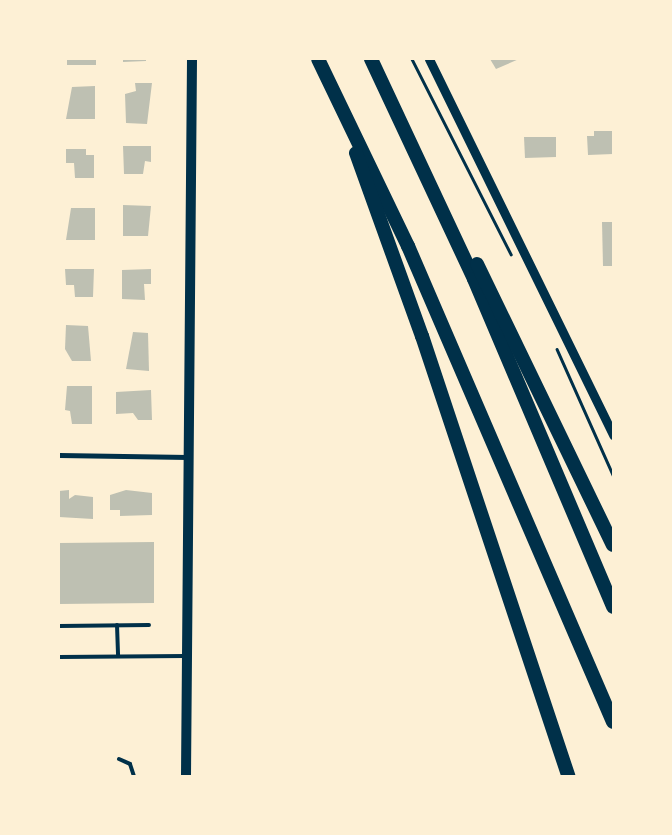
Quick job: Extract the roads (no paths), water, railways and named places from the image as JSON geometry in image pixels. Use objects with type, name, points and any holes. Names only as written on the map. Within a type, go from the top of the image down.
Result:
[{"type":"highway","points":[[318,59],[412,254],[613,722]]},
{"type":"highway","points":[[370,59],[474,278],[613,607]]},
{"type":"highway","points":[[388,98],[422,148],[613,545]]},
{"type":"highway","points":[[343,109],[568,776]]},
{"type":"main road","points":[[186,776],[192,457],[192,59]]},
{"type":"street","points":[[429,59],[613,435]]},
{"type":"street","points":[[59,455],[192,457]]},
{"type":"lane","points":[[59,626],[149,625]]},
{"type":"lane","points":[[117,626],[118,656]]},
{"type":"lane","points":[[59,657],[187,656]]},
{"type":"lane","points":[[119,759],[130,764],[134,776]]}]
